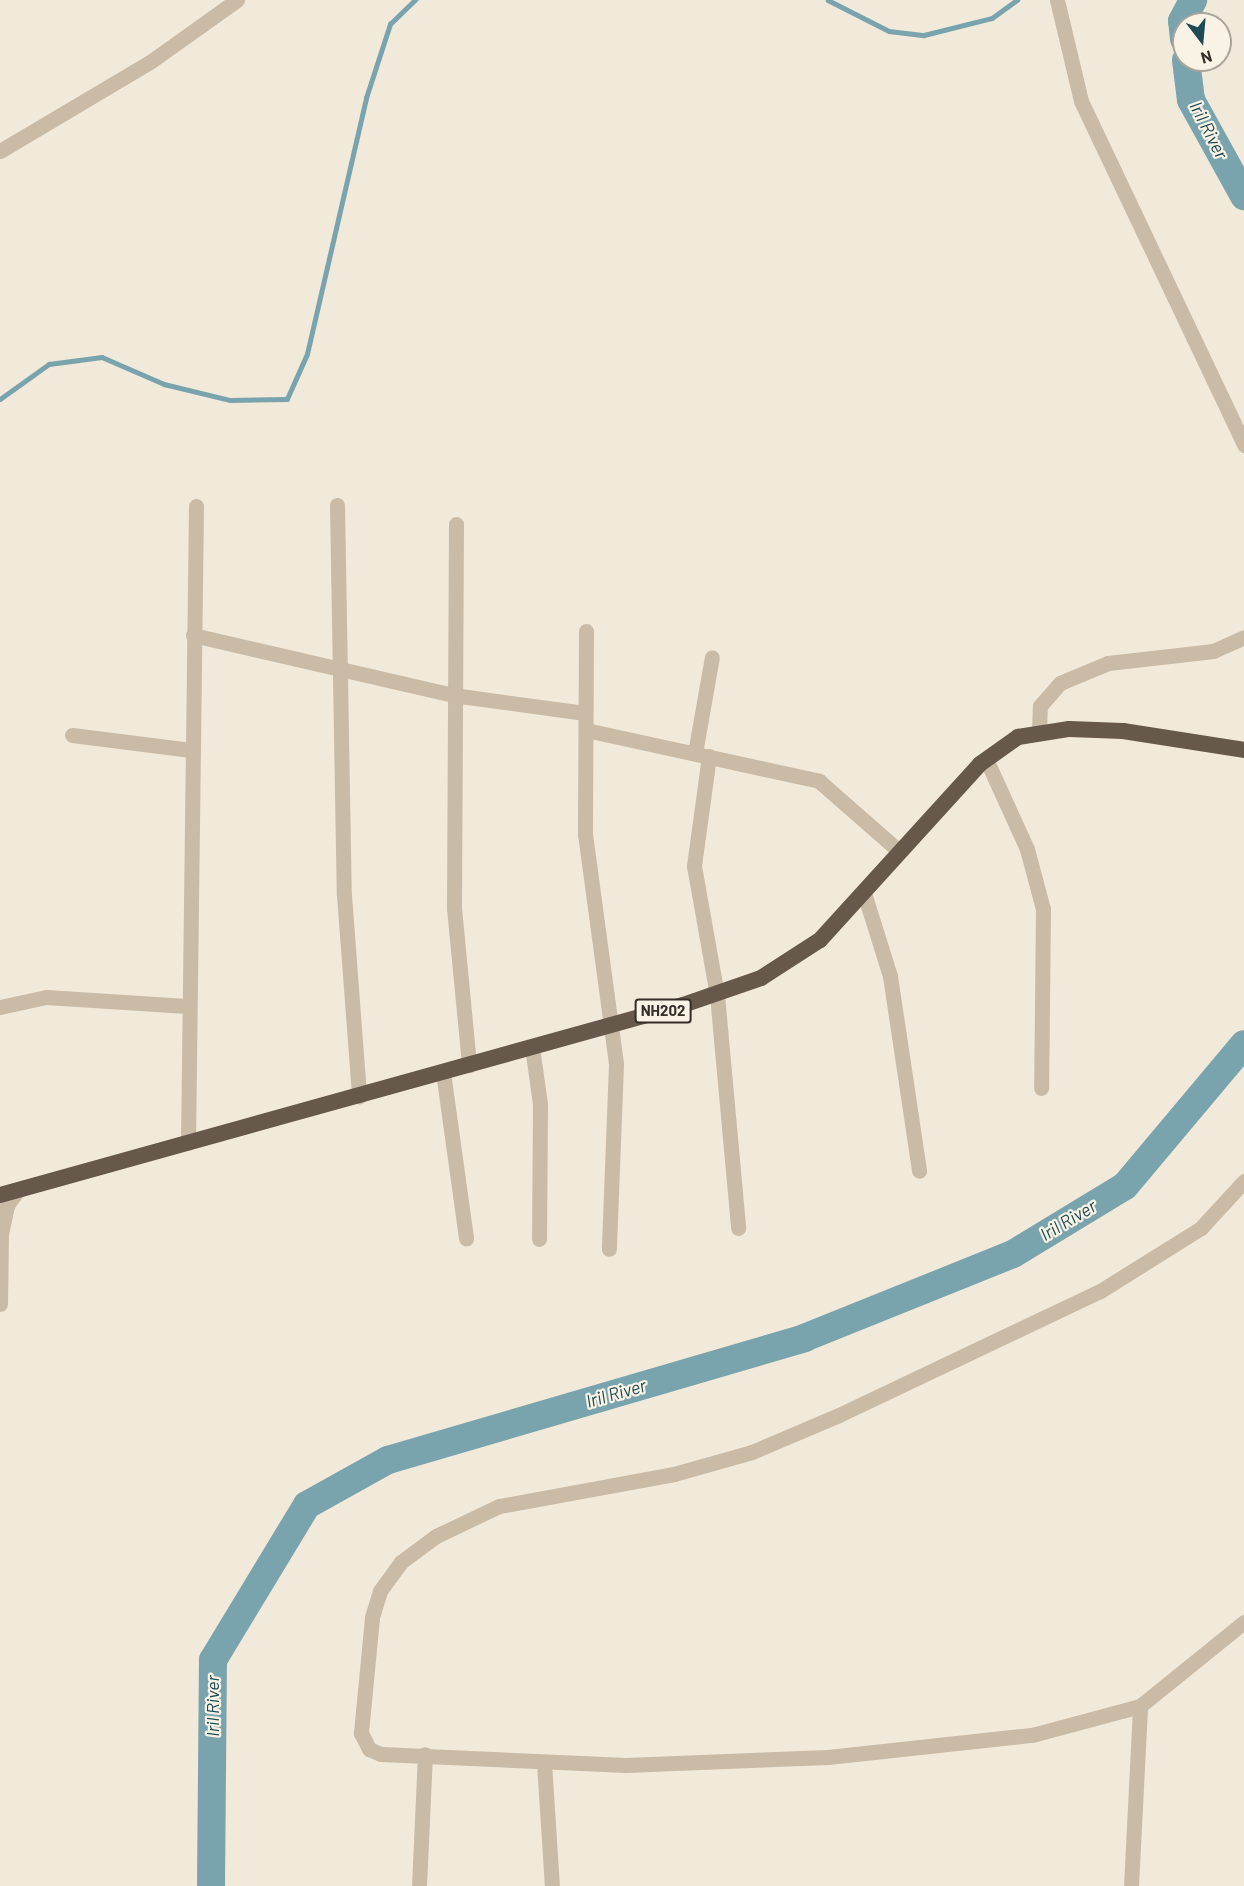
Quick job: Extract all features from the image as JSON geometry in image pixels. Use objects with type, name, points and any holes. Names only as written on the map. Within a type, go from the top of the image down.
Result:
[{"type":"highway","name":"NH202","points":[[0,1195],[717,995],[793,959],[820,940],[899,851],[1004,743],[1039,731],[1123,731],[1244,750]]},
{"type":"street","points":[[0,151],[150,62],[237,0]]},
{"type":"street","points":[[1057,0],[1081,101],[1244,445]]},
{"type":"street","points":[[337,505],[344,895],[359,1096]]},
{"type":"street","points":[[188,1143],[187,1006],[196,506]]},
{"type":"street","points":[[456,524],[453,694],[454,908],[469,1065]]},
{"type":"street","points":[[586,631],[585,834],[592,914],[612,1025],[616,1064],[609,1249]]},
{"type":"street","points":[[193,635],[453,694],[585,713]]},
{"type":"street","points":[[1039,731],[1040,706],[1060,683],[1108,663],[1213,651],[1244,637]]},
{"type":"street","points":[[712,657],[694,866],[717,995],[738,1228]]},
{"type":"street","points":[[586,730],[819,781],[899,851]]},
{"type":"street","points":[[72,735],[191,750]]},
{"type":"street","points":[[986,759],[1027,849],[1043,909],[1041,1088]]},
{"type":"street","points":[[864,893],[890,976],[919,1171]]},
{"type":"street","points":[[0,1007],[46,997],[187,1006]]},
{"type":"street","points":[[532,1047],[540,1104],[539,1239]]},
{"type":"street","points":[[443,1072],[466,1238]]},
{"type":"street","points":[[1244,1181],[1201,1228],[1100,1291],[828,1419],[752,1452],[674,1474],[499,1506],[436,1536],[401,1562],[380,1591],[361,1713],[363,1742],[369,1749],[425,1754],[544,1762],[637,1765],[828,1757],[1032,1735],[1140,1706],[1244,1622]]},
{"type":"street","points":[[0,1304],[1,1234],[7,1205],[17,1191]]},
{"type":"street","points":[[1131,1886],[1140,1706]]},
{"type":"street","points":[[419,1886],[425,1754]]},
{"type":"street","points":[[544,1762],[552,1886]]},
{"type":"waterway","points":[[0,399],[49,364],[102,357],[164,384],[230,400],[287,399],[307,354],[366,98],[390,24],[415,0]]},
{"type":"waterway","points":[[828,0],[889,31],[924,35],[992,18],[1017,0]]},
{"type":"waterway","name":"Iril River","points":[[1187,12],[1193,0]]},
{"type":"waterway","name":"Iril River","points":[[1188,72],[1191,100],[1244,196]]},
{"type":"waterway","name":"Iril River","points":[[211,1886],[213,1660],[307,1505],[388,1460],[804,1338],[1013,1254],[1125,1186],[1244,1044]]}]
